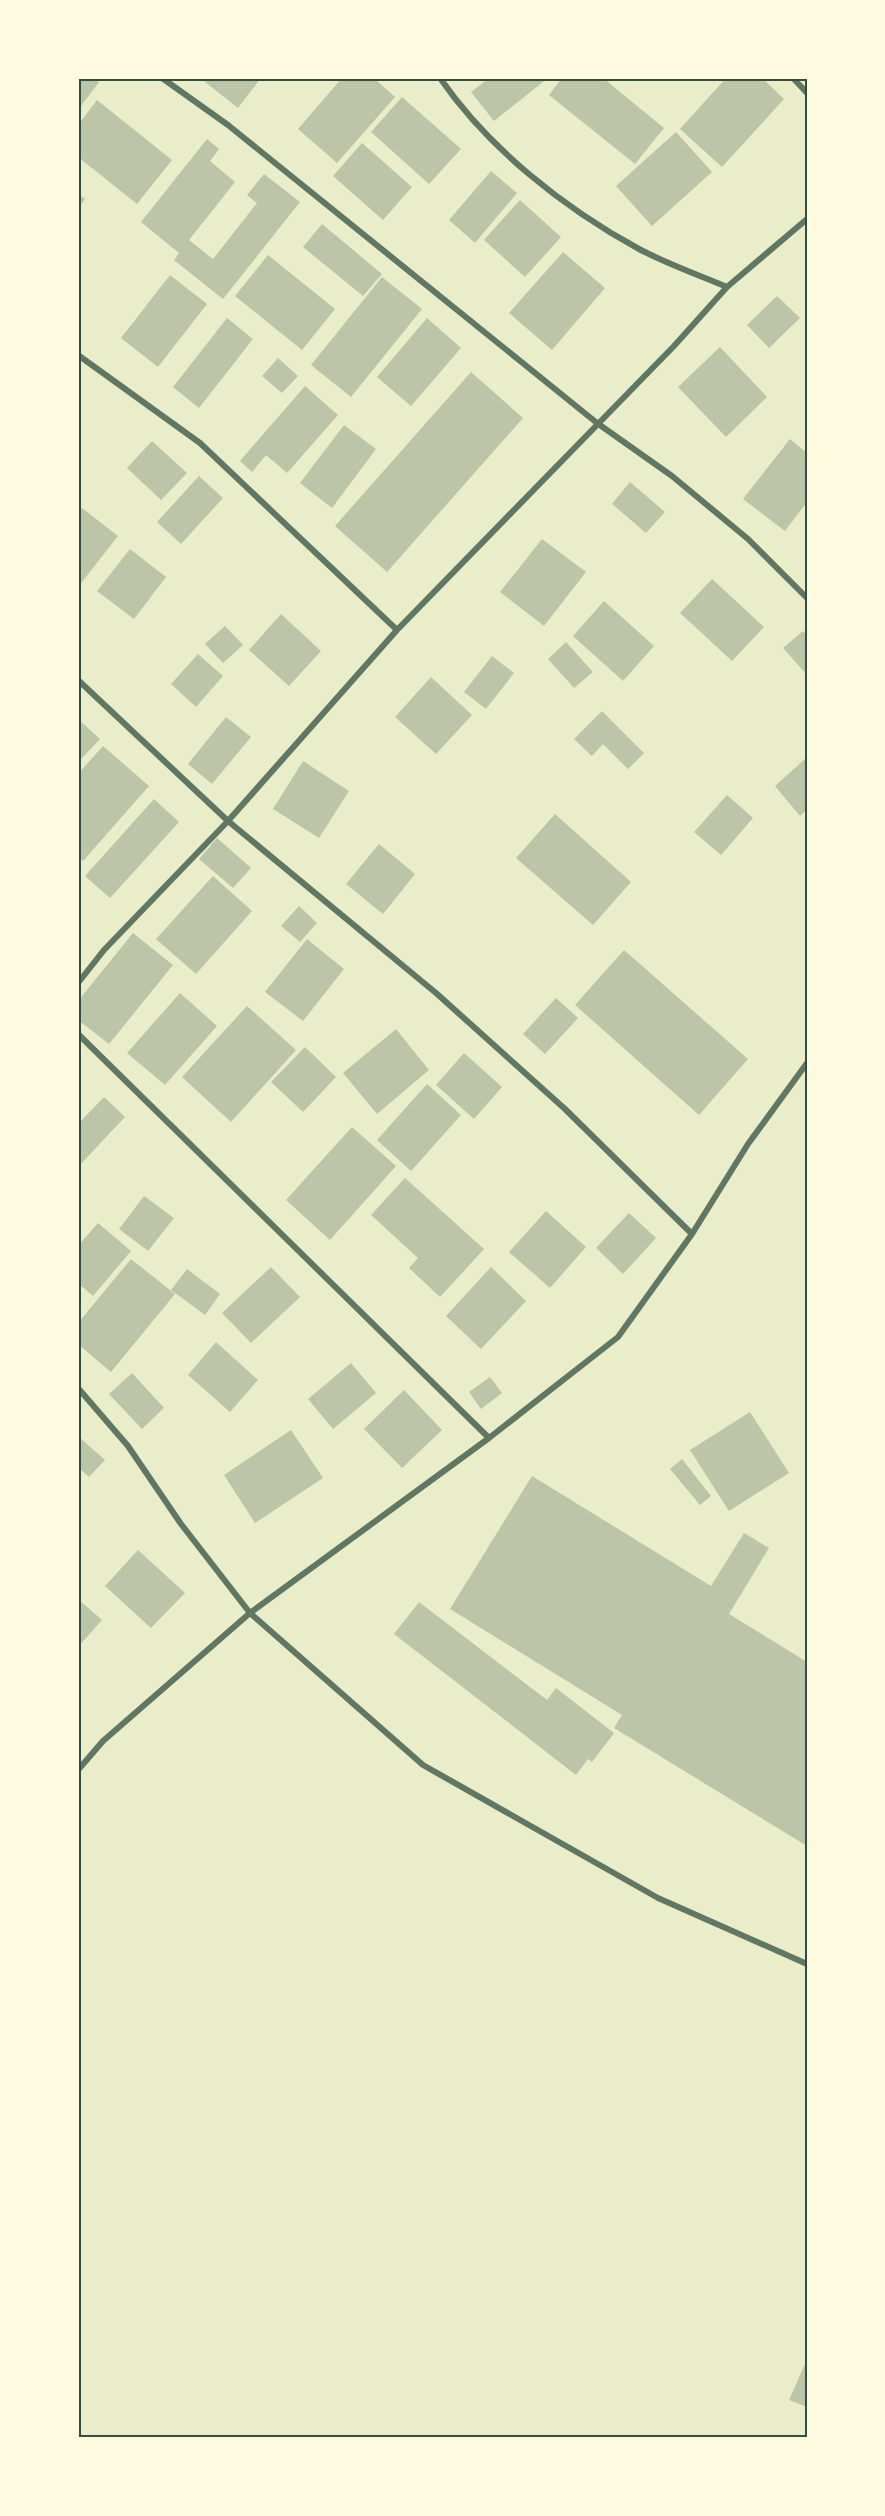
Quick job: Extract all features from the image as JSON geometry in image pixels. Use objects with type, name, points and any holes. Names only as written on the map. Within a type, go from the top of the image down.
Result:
[{"type":"street","points":[[162,78],[228,125],[597,423],[672,476],[748,539],[807,598]]},
{"type":"street","points":[[440,78],[453,96],[506,152],[560,198],[640,250],[728,287]]},
{"type":"street","points":[[793,78],[807,93]]},
{"type":"street","points":[[78,983],[104,950],[228,821],[397,630],[674,346],[728,287],[807,219]]},
{"type":"street","points":[[78,356],[200,443],[397,630]]},
{"type":"street","points":[[78,681],[228,821],[436,993],[565,1109],[692,1234]]},
{"type":"street","points":[[78,1034],[489,1438]]},
{"type":"street","points":[[78,1770],[103,1741],[250,1613],[489,1438],[618,1337],[692,1234],[748,1144],[807,1063]]},
{"type":"street","points":[[78,1388],[128,1446],[181,1524],[250,1613],[423,1765],[658,1898],[807,1964]]},
{"type":"building","points":[[78,78],[94,78],[99,82],[78,110]]},
{"type":"building","points":[[200,78],[261,78],[238,108]]},
{"type":"building","points":[[342,78],[374,78],[395,97],[337,163],[298,129]]},
{"type":"building","points":[[489,78],[548,78],[494,121],[471,92]]},
{"type":"building","points":[[562,78],[603,78],[664,128],[635,164],[549,95]]},
{"type":"building","points":[[726,78],[762,78],[784,99],[722,167],[680,129]]},
{"type":"building","points":[[402,97],[461,149],[429,184],[371,132]]},
{"type":"building","points":[[97,100],[172,160],[137,204],[78,157],[78,125]]},
{"type":"building","points":[[676,132],[712,172],[652,226],[616,186]]},
{"type":"building","points":[[207,139],[219,149],[210,161],[235,182],[189,240],[213,259],[257,203],[247,195],[264,174],[300,202],[223,299],[174,260],[179,253],[141,222]]},
{"type":"building","points":[[362,143],[412,187],[383,220],[333,176]]},
{"type":"building","points":[[491,171],[517,193],[475,243],[449,220]]},
{"type":"building","points":[[78,194],[85,199],[78,209]]},
{"type":"building","points":[[520,200],[561,237],[525,277],[484,240]]},
{"type":"building","points":[[322,224],[382,274],[363,296],[303,247]]},
{"type":"building","points":[[563,252],[605,288],[552,350],[509,313]]},
{"type":"building","points":[[268,255],[335,309],[302,350],[235,296]]},
{"type":"building","points":[[170,275],[207,304],[158,367],[121,338]]},
{"type":"building","points":[[382,277],[422,309],[351,397],[311,365]]},
{"type":"building","points":[[777,296],[800,318],[769,348],[747,325]]},
{"type":"building","points":[[227,318],[253,339],[199,408],[173,387]]},
{"type":"building","points":[[427,318],[461,348],[411,406],[377,377]]},
{"type":"building","points":[[720,347],[767,397],[726,437],[678,387]]},
{"type":"building","points":[[278,358],[298,376],[282,393],[262,376]]},
{"type":"building","points":[[471,372],[523,418],[387,572],[335,526]]},
{"type":"building","points":[[305,386],[338,415],[287,473],[266,455],[252,472],[240,461]]},
{"type":"building","points":[[344,425],[376,449],[332,508],[300,483]]},
{"type":"building","points":[[790,439],[807,453],[807,502],[785,531],[743,499]]},
{"type":"building","points":[[152,441],[187,473],[161,500],[127,468]]},
{"type":"building","points":[[199,476],[223,498],[181,544],[157,522]]},
{"type":"building","points":[[630,482],[665,512],[646,533],[612,504]]},
{"type":"building","points":[[82,508],[118,536],[78,587],[78,512]]},
{"type":"building","points":[[542,539],[586,572],[544,626],[500,592]]},
{"type":"building","points":[[130,549],[166,577],[134,619],[97,591]]},
{"type":"building","points":[[712,579],[764,627],[732,661],[680,613]]},
{"type":"building","points":[[604,601],[654,646],[623,681],[573,636]]},
{"type":"building","points":[[281,614],[321,651],[289,686],[249,650]]},
{"type":"building","points":[[225,626],[243,645],[223,663],[205,644]]},
{"type":"building","points":[[803,631],[807,635],[807,675],[783,648]]},
{"type":"building","points":[[566,642],[593,672],[574,688],[548,659]]},
{"type":"building","points":[[198,654],[223,676],[196,707],[171,684]]},
{"type":"building","points":[[492,656],[514,673],[486,709],[464,692]]},
{"type":"building","points":[[431,677],[472,715],[436,754],[395,717]]},
{"type":"building","points":[[602,711],[644,753],[628,769],[603,744],[592,756],[574,739]]},
{"type":"building","points":[[226,717],[251,737],[212,784],[188,764]]},
{"type":"building","points":[[78,719],[100,739],[81,759],[78,756]]},
{"type":"building","points":[[103,746],[149,786],[83,861],[78,856],[78,774]]},
{"type":"building","points":[[805,759],[807,810],[800,816],[775,786]]},
{"type":"building","points":[[303,761],[349,791],[319,838],[273,809]]},
{"type":"building","points":[[727,795],[753,818],[721,855],[694,832]]},
{"type":"building","points":[[154,799],[179,822],[110,898],[85,876]]},
{"type":"building","points":[[555,814],[631,882],[593,925],[516,858]]},
{"type":"building","points":[[217,838],[251,868],[233,888],[199,859]]},
{"type":"building","points":[[379,844],[415,874],[383,914],[346,884]]},
{"type":"building","points":[[213,876],[252,911],[196,974],[156,939]]},
{"type":"building","points":[[299,906],[317,923],[300,942],[281,926]]},
{"type":"building","points":[[133,933],[173,965],[109,1044],[78,1020],[78,1001]]},
{"type":"building","points":[[307,939],[344,969],[303,1021],[265,992]]},
{"type":"building","points":[[624,950],[748,1059],[699,1115],[575,1005]]},
{"type":"building","points":[[180,993],[217,1026],[165,1085],[127,1053]]},
{"type":"building","points":[[556,998],[578,1018],[545,1054],[523,1034]]},
{"type":"building","points":[[247,1006],[296,1050],[231,1122],[182,1077]]},
{"type":"building","points":[[396,1029],[429,1070],[377,1114],[343,1073]]},
{"type":"building","points":[[305,1047],[336,1077],[303,1112],[271,1082]]},
{"type":"building","points":[[464,1053],[502,1087],[474,1119],[436,1085]]},
{"type":"building","points":[[427,1084],[461,1115],[411,1171],[377,1140]]},
{"type":"building","points":[[104,1097],[125,1117],[78,1167],[78,1124]]},
{"type":"building","points":[[352,1127],[396,1166],[330,1240],[286,1200]]},
{"type":"building","points":[[405,1178],[484,1249],[440,1297],[409,1268],[418,1258],[371,1215]]},
{"type":"building","points":[[144,1196],[174,1218],[148,1251],[119,1229]]},
{"type":"building","points":[[546,1211],[586,1247],[550,1288],[509,1252]]},
{"type":"building","points":[[629,1213],[656,1238],[623,1274],[596,1248]]},
{"type":"building","points":[[98,1223],[131,1251],[93,1296],[78,1283],[78,1246]]},
{"type":"building","points":[[131,1259],[175,1294],[111,1372],[78,1344],[78,1323]]},
{"type":"building","points":[[271,1267],[300,1297],[251,1343],[222,1313]]},
{"type":"building","points":[[491,1267],[526,1301],[481,1349],[446,1316]]},
{"type":"building","points":[[187,1269],[220,1294],[205,1315],[171,1290]]},
{"type":"building","points":[[216,1342],[258,1380],[230,1412],[188,1375]]},
{"type":"building","points":[[351,1363],[376,1393],[333,1429],[308,1399]]},
{"type":"building","points":[[132,1373],[164,1408],[142,1429],[109,1394]]},
{"type":"building","points":[[490,1377],[502,1393],[481,1409],[469,1392]]},
{"type":"building","points":[[404,1390],[442,1430],[402,1468],[364,1429]]},
{"type":"building","points":[[750,1412],[789,1473],[729,1511],[690,1450]]},
{"type":"building","points":[[291,1430],[323,1478],[255,1523],[224,1475]]},
{"type":"building","points":[[78,1436],[105,1460],[89,1477],[78,1467]]},
{"type":"building","points":[[682,1459],[711,1496],[700,1505],[670,1469]]},
{"type":"building","points":[[532,1476],[711,1586],[744,1533],[769,1548],[729,1614],[807,1662],[807,1846],[614,1728],[622,1715],[450,1609]]},
{"type":"building","points":[[138,1550],[185,1593],[151,1628],[105,1586]]},
{"type":"building","points":[[78,1599],[102,1620],[78,1647]]},
{"type":"building","points":[[419,1602],[547,1700],[556,1688],[614,1733],[592,1762],[588,1759],[576,1775],[394,1634]]},
{"type":"building","points":[[805,2364],[807,2365],[807,2407],[789,2400]]}]
